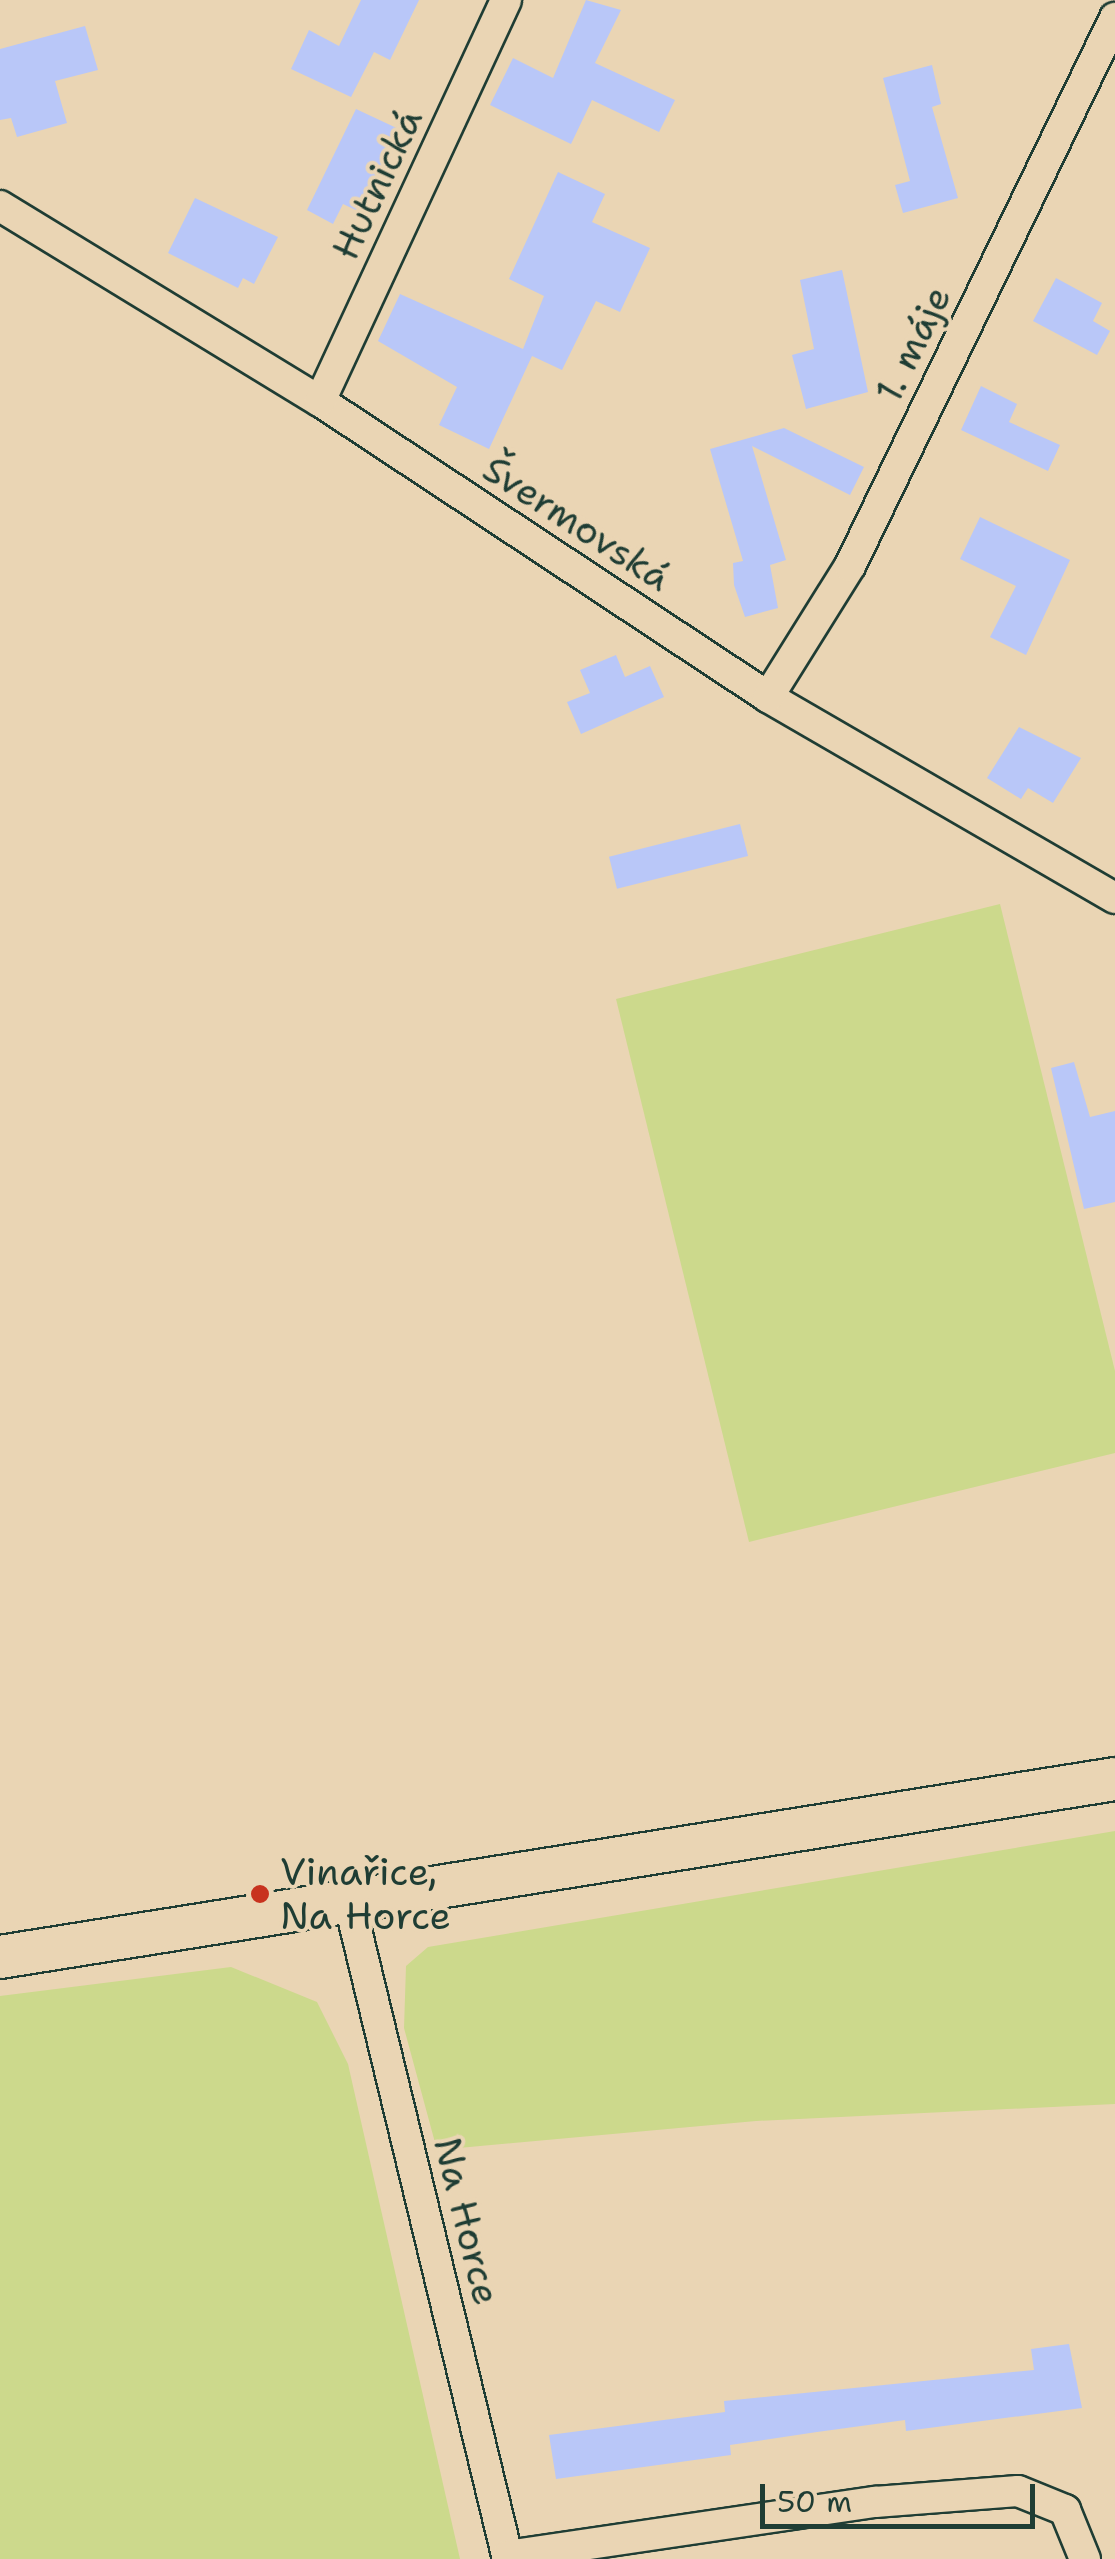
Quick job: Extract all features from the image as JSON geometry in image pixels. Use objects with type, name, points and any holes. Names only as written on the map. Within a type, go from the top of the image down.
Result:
[{"type":"main road","points":[[0,1957],[350,1905],[1115,1779]]},
{"type":"street","name":"Hutnická","points":[[320,401],[506,0]]},
{"type":"street","name":"1. máje","points":[[768,697],[850,566],[1115,18]]},
{"type":"street","name":"Švermovská","points":[[0,206],[320,401],[768,697],[1115,898]]},
{"type":"street","name":"Na Horce","points":[[350,1905],[508,2558],[875,2502],[1018,2491],[1065,2510],[1085,2559]]},
{"type":"green space","points":[[1000,904],[1115,1371],[1115,1453],[749,1542],[616,999]]},
{"type":"green space","points":[[1115,1831],[1115,2104],[756,2121],[437,2150],[404,2028],[406,1966],[428,1947]]},
{"type":"green space","points":[[231,1967],[317,2002],[348,2064],[460,2559],[0,2559],[0,1996]]},
{"type":"building","points":[[361,0],[419,0],[390,60],[374,52],[351,97],[291,69],[309,30],[339,46]]},
{"type":"building","points":[[586,0],[621,10],[595,63],[675,100],[659,132],[592,100],[571,144],[490,105],[513,58],[553,78]]},
{"type":"building","points":[[85,26],[98,70],[55,81],[67,123],[17,137],[11,118],[0,120],[0,49]]},
{"type":"building","points":[[932,65],[941,104],[932,107],[958,198],[903,213],[895,185],[910,181],[883,78]]},
{"type":"building","points":[[356,109],[403,131],[364,214],[343,204],[333,224],[307,210]]},
{"type":"building","points":[[558,172],[605,194],[592,222],[650,248],[620,312],[596,301],[562,370],[532,356],[489,449],[439,425],[457,387],[378,341],[400,294],[523,349],[544,296],[509,279]]},
{"type":"building","points":[[195,198],[278,237],[254,284],[243,278],[238,288],[168,253]]},
{"type":"building","points":[[842,270],[868,392],[806,409],[792,355],[814,349],[800,280]]},
{"type":"building","points":[[1056,278],[1102,303],[1093,321],[1110,331],[1097,355],[1033,321]]},
{"type":"building","points":[[981,386],[1017,404],[1009,422],[1060,445],[1048,471],[961,430]]},
{"type":"building","points":[[784,428],[864,467],[850,495],[752,446],[786,560],[770,565],[778,608],[745,617],[734,585],[733,563],[743,561],[710,449]]},
{"type":"building","points":[[980,517],[1070,560],[1026,655],[990,637],[1016,586],[960,559]]},
{"type":"building","points":[[616,655],[625,677],[650,666],[664,697],[581,734],[567,702],[590,693],[580,670]]},
{"type":"building","points":[[1019,727],[1081,758],[1053,803],[1028,788],[1021,799],[987,778]]},
{"type":"building","points":[[740,824],[748,856],[617,889],[609,857]]},
{"type":"building","points":[[1074,1062],[1090,1117],[1115,1111],[1115,1202],[1084,1209],[1051,1068]]},
{"type":"building","points":[[1069,2344],[1082,2408],[906,2431],[905,2420],[730,2445],[731,2455],[556,2479],[549,2435],[725,2412],[724,2401],[1034,2370],[1031,2349]]},
{"type":"place","name":"Vinařice, Na Horce","points":[[260,1894]]}]
